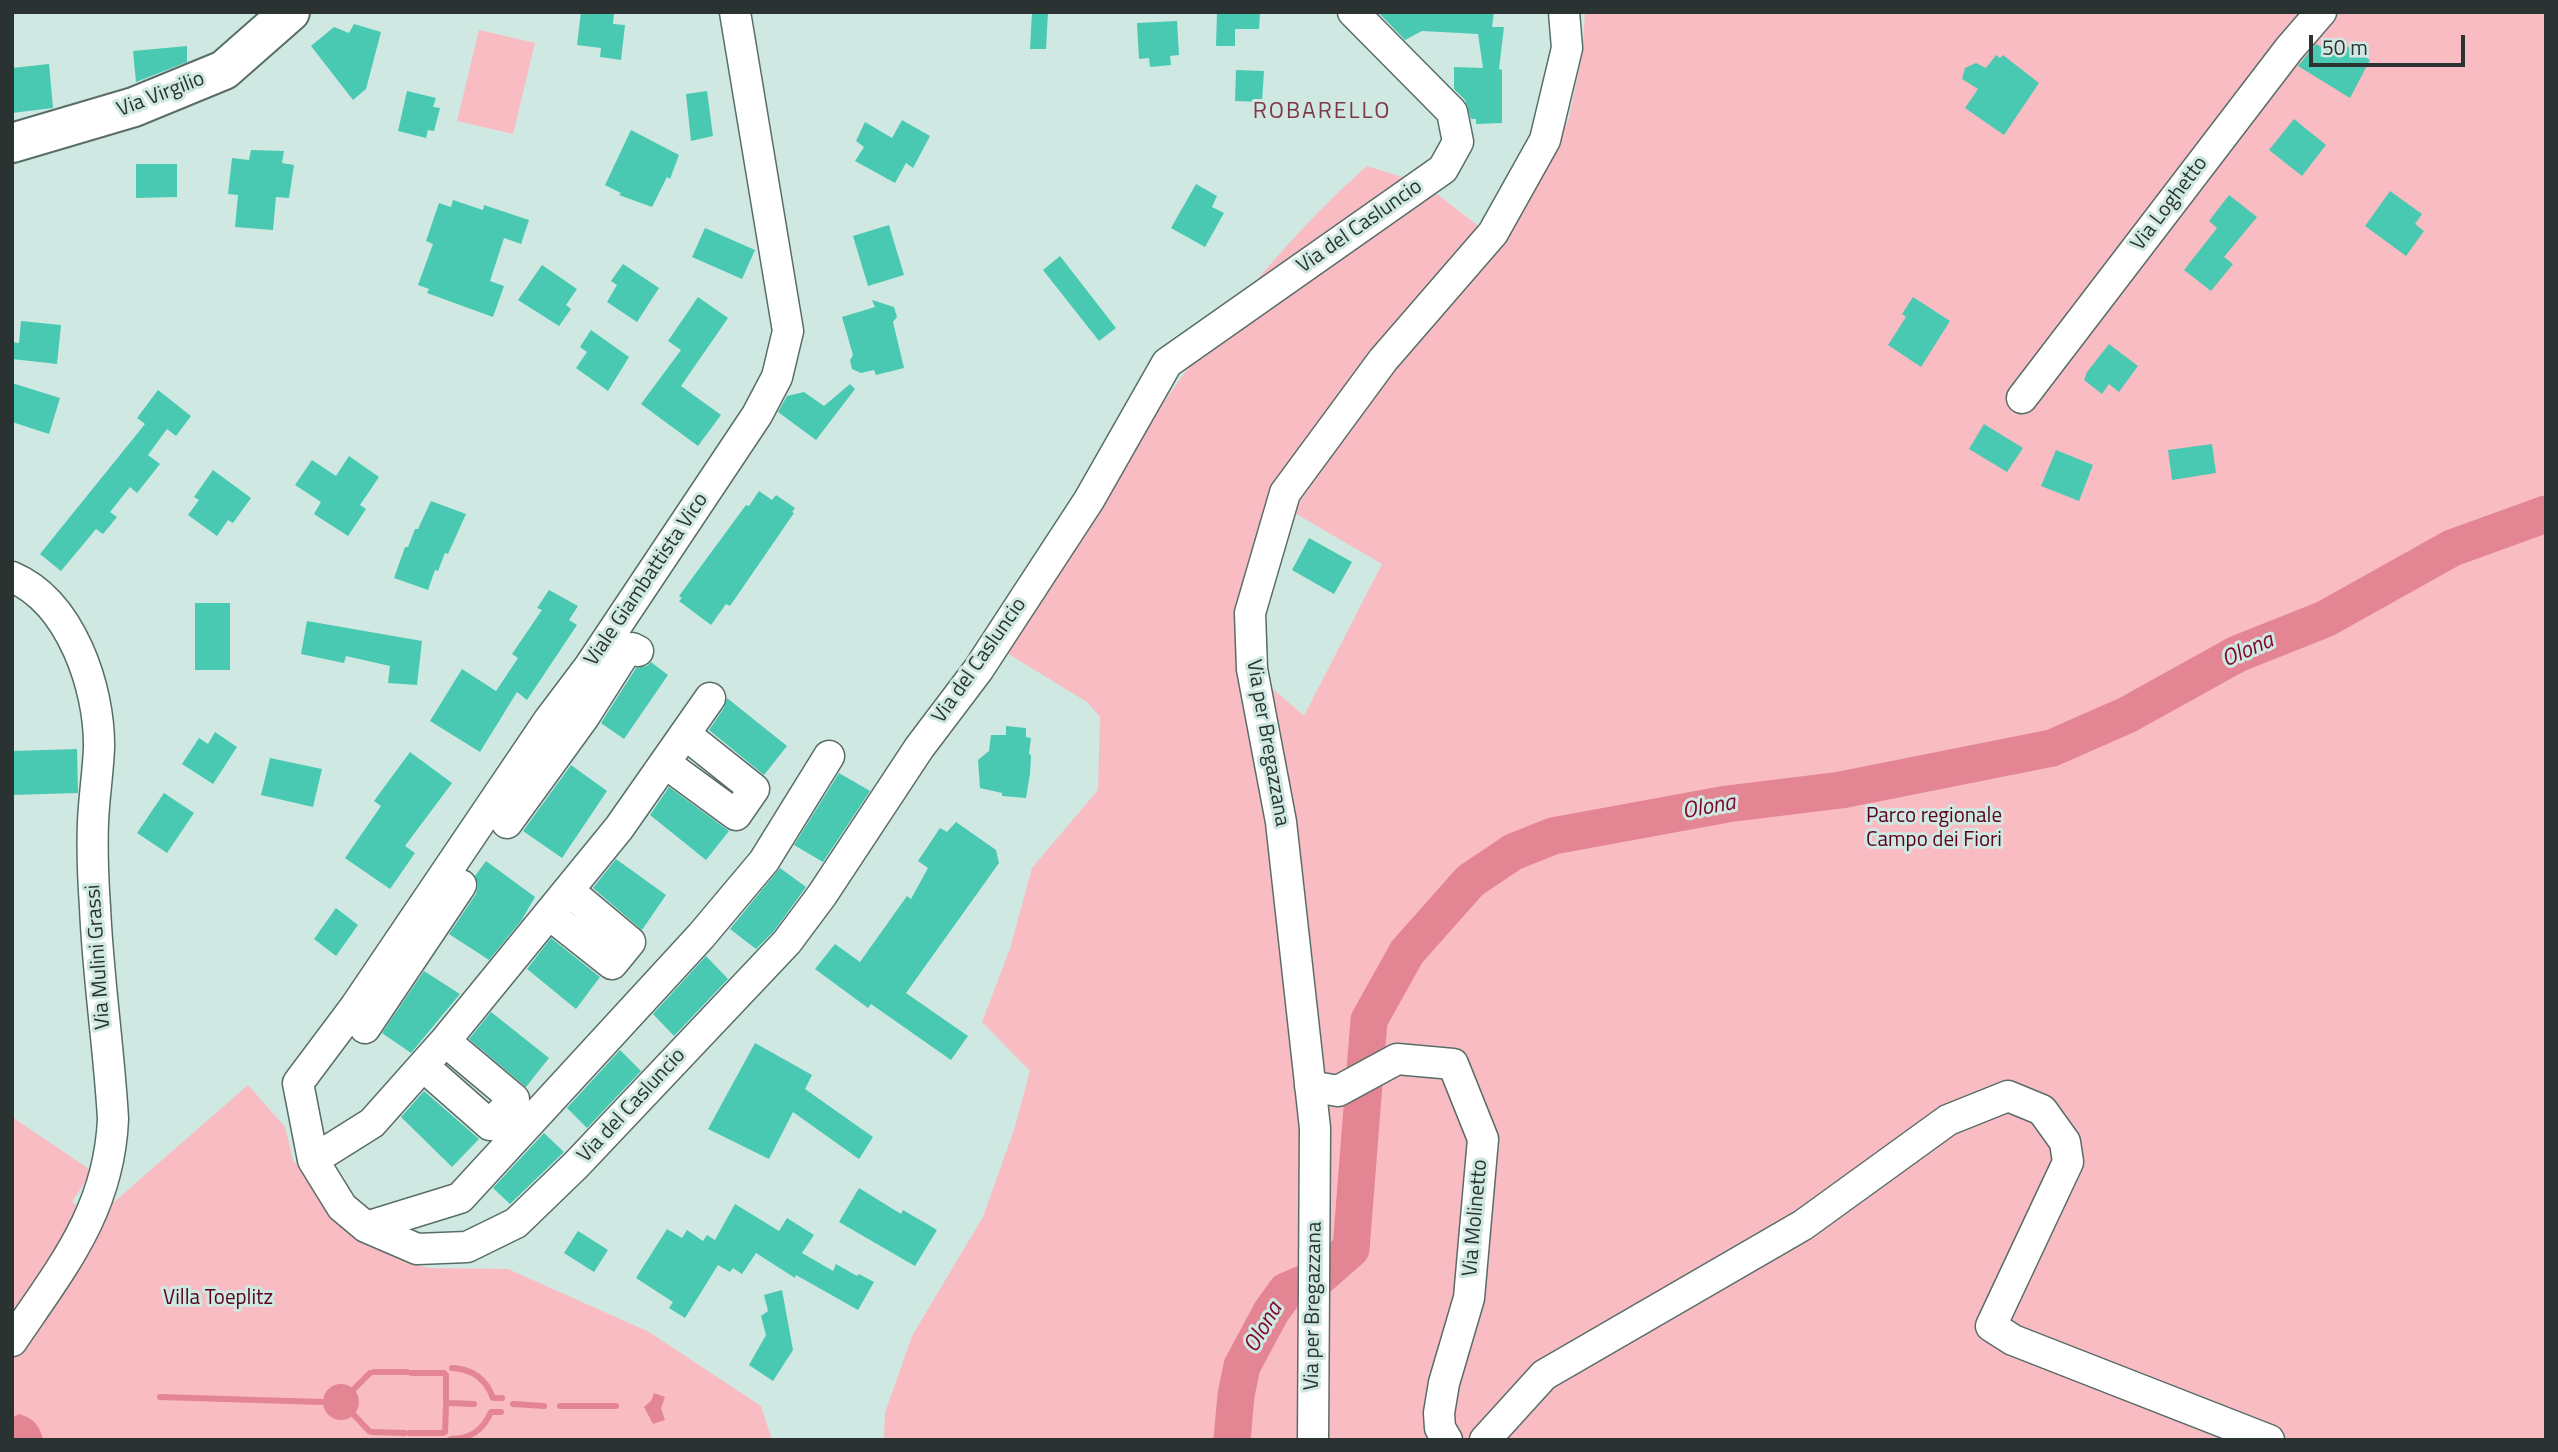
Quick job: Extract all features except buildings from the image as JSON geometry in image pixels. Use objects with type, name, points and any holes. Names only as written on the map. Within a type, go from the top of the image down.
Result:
[{"type":"main road","points":[[188,86],[254,12]]},
{"type":"main road","name":"Via Virgilio","points":[[12,143],[134,107],[225,71],[290,12]]},
{"type":"street","name":"Viale Giambattista Vico","points":[[298,1083],[355,1007],[421,940],[566,731],[589,667],[757,415],[778,377],[788,331],[735,12]]},
{"type":"street","name":"Via del Casluncio","points":[[298,1083],[313,1160],[342,1207],[366,1227],[417,1249],[467,1247],[516,1223],[576,1165],[787,942],[822,895],[919,748],[978,670],[1089,500],[1167,363],[1443,169],[1458,142],[1452,112],[1353,12]]},
{"type":"street","name":"Via per Bregazzana","points":[[1313,1440],[1315,1128],[1324,1088],[1282,822],[1252,669],[1250,613],[1285,493],[1383,360],[1493,233],[1545,140],[1567,48],[1564,12]]},
{"type":"street","name":"Via Loghetto","points":[[2022,398],[2289,49],[2321,12]]},
{"type":"street","name":"Via Mulini Grassi","points":[[12,577],[26,582],[48,601],[65,625],[81,657],[92,688],[99,746],[93,823],[95,916],[113,1119],[112,1150],[97,1203],[66,1260],[12,1341]]},
{"type":"street","points":[[507,823],[566,731],[626,651],[632,648],[638,651]]},
{"type":"street","points":[[313,1160],[372,1123],[446,1041],[620,828],[710,698]]},
{"type":"street","points":[[665,763],[736,815],[754,789],[685,734]]},
{"type":"street","points":[[366,1227],[460,1198],[701,936],[764,861],[829,756]]},
{"type":"street","points":[[700,789],[720,762]]},
{"type":"street","points":[[365,1028],[421,940],[477,862]]},
{"type":"street","points":[[550,915],[612,964],[630,942],[569,891]]},
{"type":"street","points":[[581,940],[600,917]]},
{"type":"street","points":[[423,1066],[490,1125],[514,1099],[446,1041]]},
{"type":"street","name":"Via Molinetto","points":[[1324,1088],[1397,1059],[1453,1064],[1483,1139],[1468,1298],[1444,1382],[1439,1413],[1440,1428],[1447,1440]]},
{"type":"street","points":[[458,1097],[481,1071]]},
{"type":"street","points":[[1485,1440],[1544,1375],[1803,1226],[1948,1120],[2008,1096],[2042,1110],[2065,1142],[2068,1162],[1991,1326],[2013,1340],[2269,1440]]},
{"type":"green space","name":"Parco regionale Campo dei Fiori","points":[[1585,12],[2546,14],[2546,1440],[884,1440],[885,1413],[912,1336],[983,1217],[1014,1130],[1030,1071],[982,1022],[1010,949],[1032,868],[1098,790],[1100,717],[1087,702],[1002,650],[1126,458],[1214,334],[1261,275],[1312,219],[1367,166],[1424,184],[1486,232],[1275,491],[1262,590],[1265,682],[1304,716],[1382,564],[1293,512],[1383,377],[1478,274],[1536,188],[1569,118],[1582,56]]},
{"type":"green space","points":[[479,30],[535,43],[513,134],[457,121]]},
{"type":"green space","name":"Villa Toeplitz","points":[[248,1085],[285,1127],[293,1160],[337,1220],[393,1257],[428,1268],[508,1269],[649,1332],[761,1406],[772,1440],[12,1440],[12,1348],[106,1209]]},
{"type":"green space","points":[[12,1117],[92,1171],[72,1202],[89,1213],[12,1329]]},
{"type":"shaded area","points":[[341,1384],[354,1389],[359,1402],[354,1415],[341,1420],[328,1415],[323,1402],[328,1389]]},
{"type":"shaded area","points":[[654,1393],[665,1397],[661,1408],[665,1420],[653,1424],[644,1407],[651,1401]]},
{"type":"shaded area","points":[[19,1414],[35,1423],[43,1440],[12,1440],[12,1418]]},
{"type":"waterway","name":"Olona","points":[[1232,1440],[1242,1366],[1271,1312],[1286,1291],[1319,1277],[1351,1249],[1369,1020],[1407,952],[1470,881],[1513,852],[1553,836],[1727,804],[1841,790],[2052,748],[2127,715],[2237,654],[2325,619],[2452,548],[2546,514]]},
{"type":"waterway","points":[[452,1368],[478,1376],[487,1385],[493,1398],[502,1398]]},
{"type":"waterway","points":[[374,1372],[407,1372]]},
{"type":"waterway","points":[[354,1389],[370,1373]]},
{"type":"waterway","points":[[411,1373],[444,1373]]},
{"type":"waterway","points":[[446,1375],[446,1401]]},
{"type":"waterway","points":[[160,1397],[322,1402]]},
{"type":"waterway","points":[[448,1403],[474,1404]]},
{"type":"waterway","points":[[513,1404],[544,1406]]},
{"type":"waterway","points":[[445,1432],[446,1405]]},
{"type":"waterway","points":[[560,1406],[616,1406]]},
{"type":"waterway","points":[[451,1439],[470,1435],[484,1424],[491,1412],[501,1412]]},
{"type":"waterway","points":[[354,1415],[369,1431]]},
{"type":"waterway","points":[[372,1432],[405,1433]]},
{"type":"waterway","points":[[410,1433],[443,1433]]},
{"type":"district","name":"ROBARELLO","points":[[1322,112]]}]
